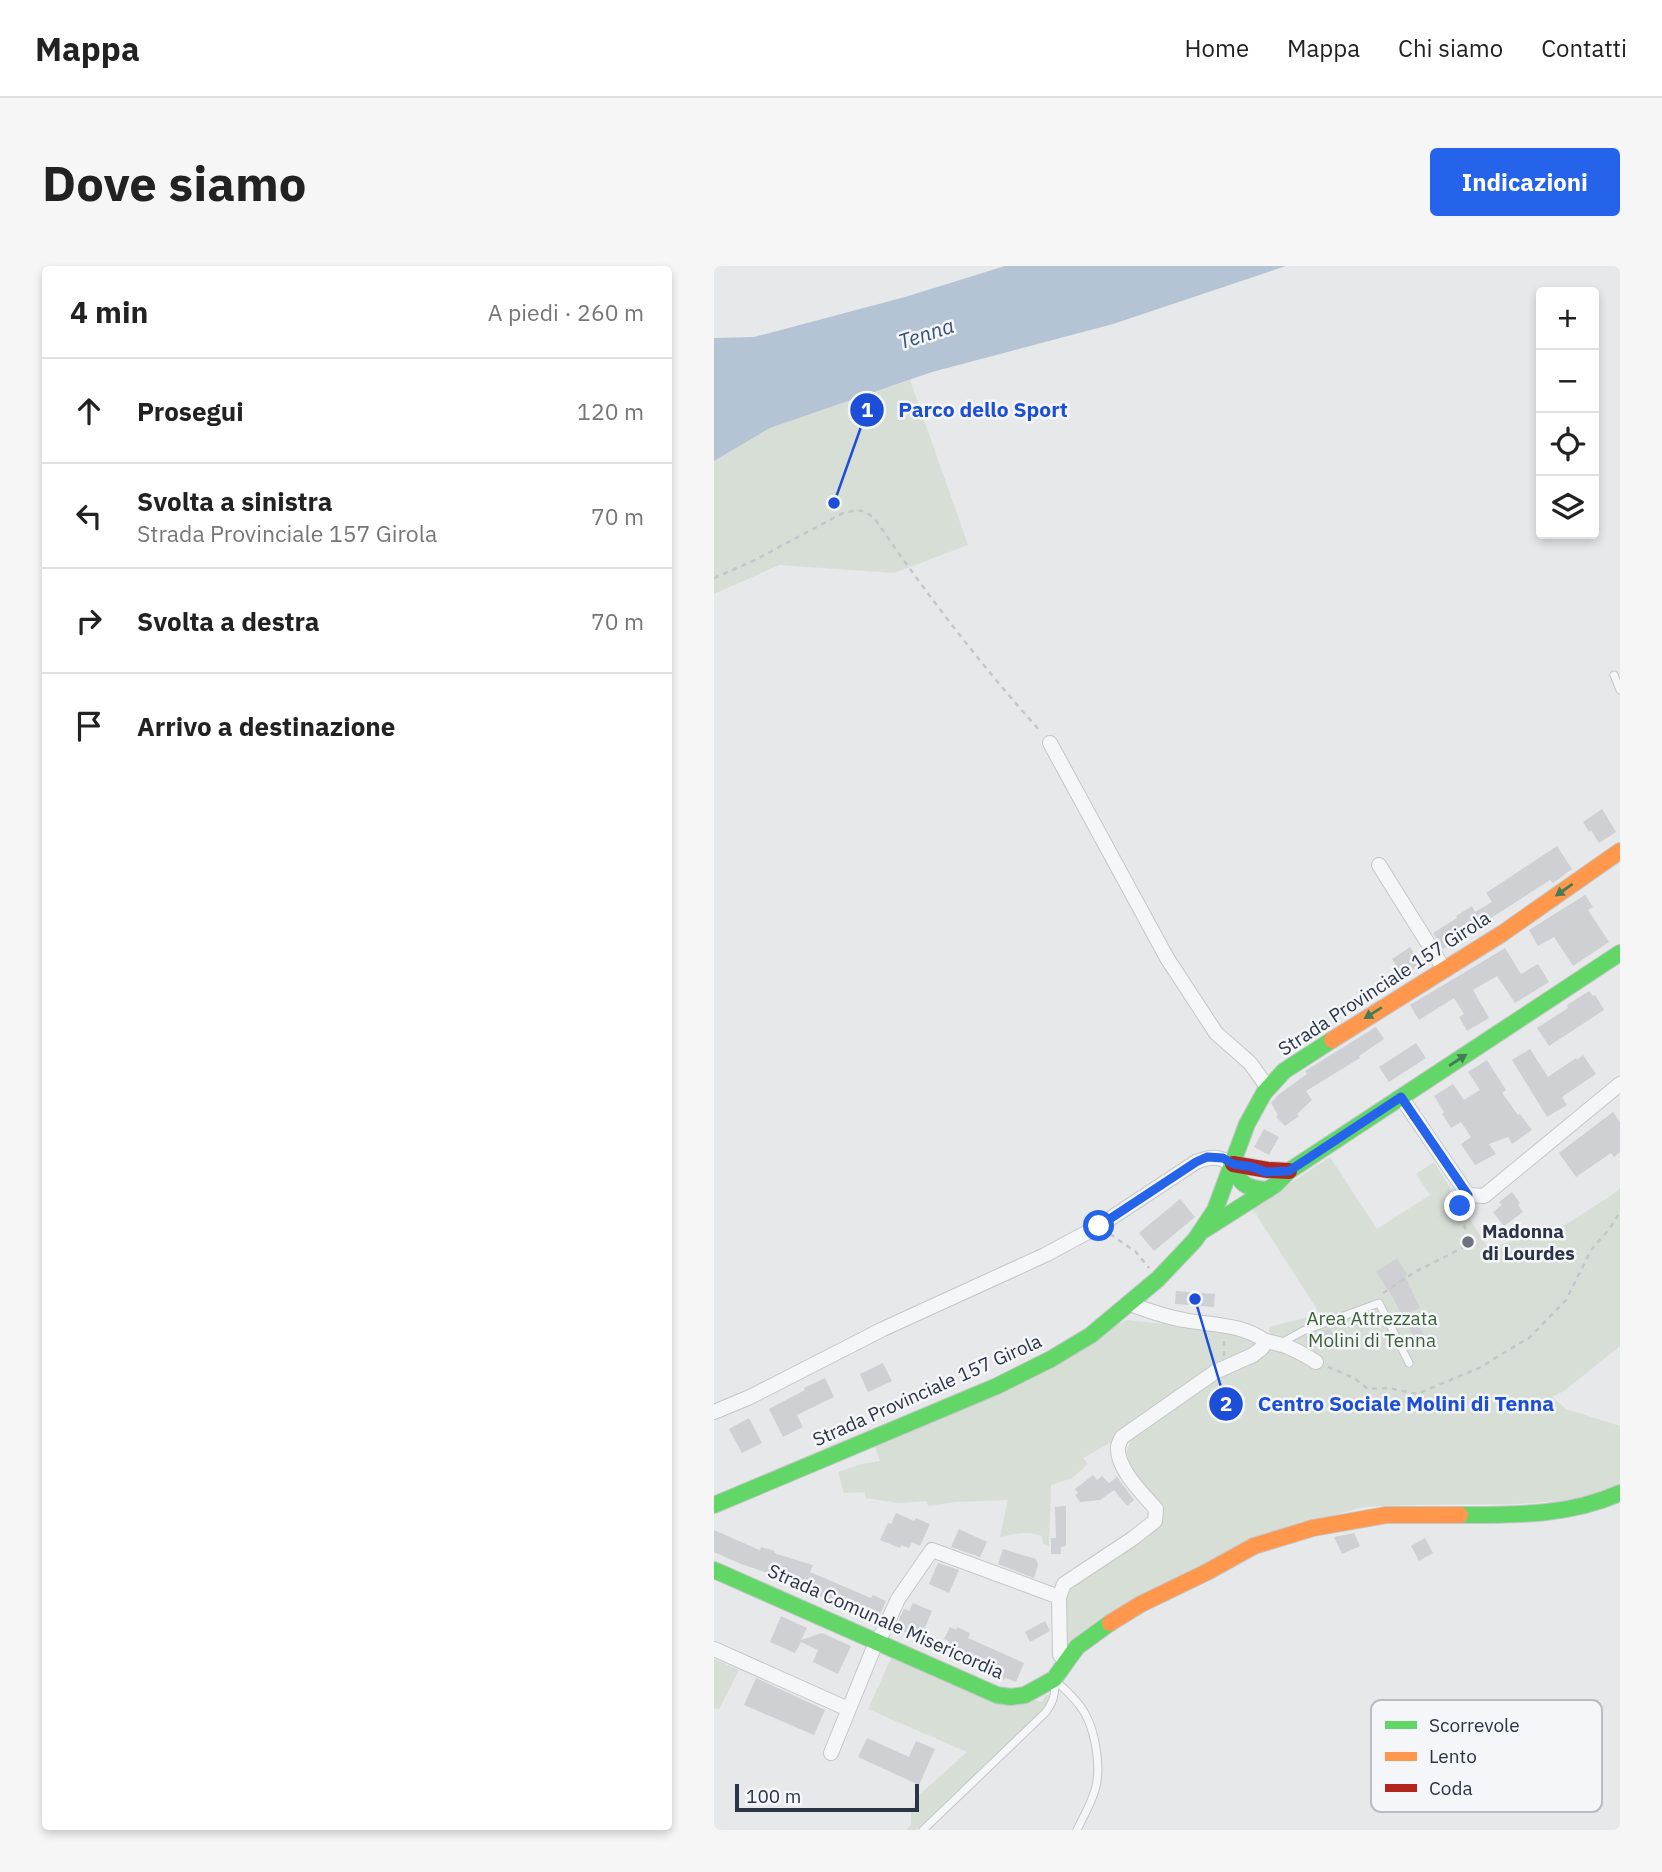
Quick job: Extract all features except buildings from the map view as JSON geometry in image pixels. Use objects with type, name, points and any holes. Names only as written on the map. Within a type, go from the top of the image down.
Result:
[{"type":"main road","name":"Strada Provinciale 157 Girola","points":[[714,1505],[997,1386],[1083,1341],[1158,1279],[1203,1231],[1223,1192],[1246,1128],[1258,1103],[1275,1079],[1301,1059],[1503,933],[1620,851]]},
{"type":"main road","name":"Strada Provinciale 157 Girola","points":[[1203,1231],[1267,1190],[1289,1171],[1620,953]]},
{"type":"main road","points":[[1267,1190],[1242,1184],[1236,1178],[1233,1164],[1266,1172],[1289,1171]]},
{"type":"main road","name":"Strada Comunale Misericordia","points":[[714,1570],[997,1695],[1011,1697],[1025,1695],[1054,1679],[1077,1647],[1105,1626],[1141,1604],[1254,1546],[1312,1528],[1386,1515],[1519,1515],[1577,1508],[1620,1493]]},
{"type":"street","points":[[1050,743],[1167,958],[1216,1033],[1250,1063],[1268,1088]]},
{"type":"street","points":[[1378,865],[1444,969]]},
{"type":"street","points":[[1401,1097],[1468,1195],[1484,1196],[1620,1084]]},
{"type":"street","points":[[714,1412],[750,1397],[883,1329],[1045,1255],[1099,1226],[1196,1162],[1207,1157],[1223,1158],[1233,1164]]},
{"type":"street","points":[[1130,1304],[1181,1320],[1219,1325],[1257,1335],[1265,1341],[1281,1343],[1316,1362]]},
{"type":"street","points":[[1066,1662],[1060,1656],[1059,1597],[1064,1584],[1155,1521],[1156,1509],[1124,1469],[1119,1458],[1118,1447],[1122,1437],[1215,1373],[1254,1355],[1262,1349],[1265,1341]]},
{"type":"street","points":[[831,1753],[877,1640],[898,1600],[932,1550],[1059,1597]]},
{"type":"street","points":[[714,1649],[848,1709]]},
{"type":"lane","points":[[1614,675],[1620,691]]},
{"type":"lane","points":[[1281,1343],[1303,1331],[1378,1303],[1409,1363]]},
{"type":"lane","points":[[923,1830],[1045,1713],[1054,1699],[1054,1679]]},
{"type":"lane","points":[[1054,1679],[1082,1708],[1097,1751],[1096,1790],[1077,1830]]},
{"type":"path","points":[[714,578],[753,561],[841,513],[864,510],[875,519],[946,620],[1050,743]]},
{"type":"path","points":[[1378,1303],[1384,1291],[1462,1248],[1466,1231],[1460,1206],[1468,1195]]},
{"type":"path","points":[[1316,1362],[1354,1378],[1368,1389],[1390,1388],[1417,1394],[1479,1368],[1530,1337],[1566,1300],[1591,1250],[1620,1212]]},
{"type":"path","points":[[1099,1226],[1136,1252],[1158,1279]]},
{"type":"path","points":[[1215,1373],[1223,1361],[1225,1349],[1224,1336],[1219,1325]]},
{"type":"green space","points":[[910,380],[968,545],[894,573],[779,565],[714,594],[714,461],[770,428]]},
{"type":"green space","name":"Area Attrezzata Molini di Tenna","points":[[1330,1157],[1377,1229],[1430,1195],[1416,1174],[1434,1162],[1488,1248],[1560,1228],[1620,1188],[1620,1346],[1564,1391],[1552,1397],[1566,1409],[1620,1426],[1620,1486],[1595,1494],[1544,1502],[1380,1506],[1344,1512],[1318,1520],[1066,1651],[1064,1590],[1159,1519],[1160,1503],[1130,1464],[1127,1451],[1131,1440],[1223,1373],[1268,1347],[1271,1348],[1269,1327],[1320,1314],[1252,1208]]},
{"type":"green space","points":[[1127,1320],[1221,1330],[1259,1343],[1122,1436],[1083,1458],[1088,1464],[1072,1478],[1051,1485],[1049,1546],[1043,1544],[1042,1536],[1032,1533],[1000,1537],[1008,1500],[928,1506],[927,1501],[898,1503],[866,1498],[865,1492],[844,1493],[838,1472],[880,1461],[874,1444]]},
{"type":"green space","points":[[894,1652],[1027,1698],[1042,1702],[1046,1695],[1052,1695],[1052,1699],[1035,1720],[916,1830],[906,1830],[911,1825],[911,1814],[917,1797],[967,1752],[868,1709]]},
{"type":"green space","points":[[714,1659],[739,1670],[719,1709],[714,1708]]},
{"type":"water","name":"Tenna","points":[[1005,266],[1286,266],[1113,324],[932,372],[770,428],[714,461],[714,338],[754,337],[905,297]]},
{"type":"traffic: fast","points":[[1204,1230],[1620,953]]},
{"type":"traffic: fast","points":[[714,1505],[997,1386],[1091,1335],[1158,1279],[1195,1240],[1215,1210],[1247,1124],[1264,1093],[1284,1071],[1332,1040]]},
{"type":"traffic: fast","points":[[1233,1164],[1244,1184],[1267,1190]]},
{"type":"traffic: fast","points":[[1460,1515],[1542,1513],[1601,1501],[1620,1493]]},
{"type":"traffic: fast","points":[[714,1570],[997,1695],[1011,1697],[1025,1695],[1054,1679],[1077,1647],[1110,1623]]},
{"type":"traffic: slow","points":[[1332,1040],[1503,933],[1620,851]]},
{"type":"traffic: slow","points":[[1110,1623],[1141,1604],[1254,1546],[1313,1528],[1386,1515],[1460,1515]]},
{"type":"traffic: jam","points":[[1233,1164],[1289,1171]]},
{"type":"place","name":"Parco dello Sport","points":[[834,503]]},
{"type":"place","name":"Madonna di Lourdes","points":[[1468,1242]]},
{"type":"place","name":"Centro Sociale Molini di Tenna","points":[[1195,1299]]},
{"type":"route","points":[[1099,1226],[1207,1157],[1223,1158],[1233,1164],[1266,1172],[1289,1171],[1401,1097],[1468,1195],[1460,1206]]}]
